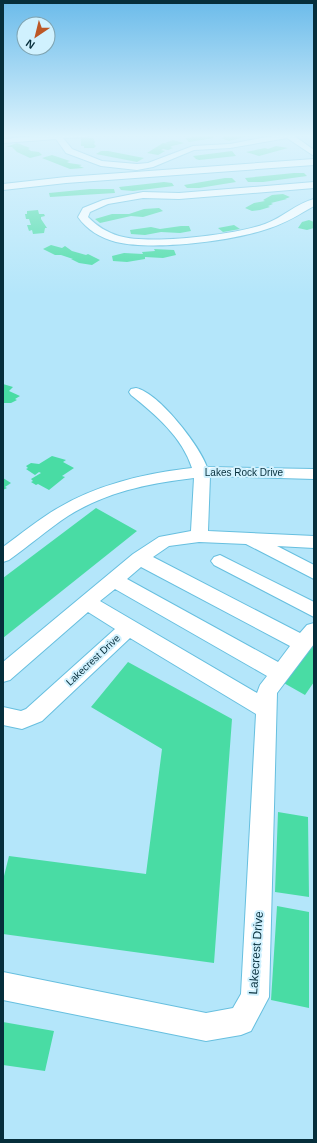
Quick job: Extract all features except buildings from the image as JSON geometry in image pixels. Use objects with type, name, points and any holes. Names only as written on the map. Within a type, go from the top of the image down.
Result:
[{"type":"street","points":[[265,188],[179,196],[143,195],[97,204],[86,210],[83,216],[88,224],[113,238],[130,243],[152,244],[203,240],[248,232],[269,225],[314,202]]},
{"type":"street","points":[[136,392],[158,410],[185,438],[201,472],[199,536]]},
{"type":"street","name":"Lakes Rock Drive","points":[[3,556],[63,512],[101,493],[157,477],[201,472],[314,474]]},
{"type":"street","points":[[3,674],[139,558],[165,541],[199,536],[314,542]]},
{"type":"street","points":[[249,539],[314,573]]},
{"type":"street","points":[[139,558],[308,637]]},
{"type":"street","points":[[220,561],[314,610]]},
{"type":"street","points":[[114,580],[280,673]]},
{"type":"street","points":[[88,603],[128,628]]},
{"type":"street","name":"Lakecrest Drive","points":[[3,716],[22,720],[34,715],[128,628],[267,710]]},
{"type":"street","name":"Lakecrest Drive","points":[[3,986],[206,1027],[241,1022],[254,997],[267,691],[308,637]]}]
